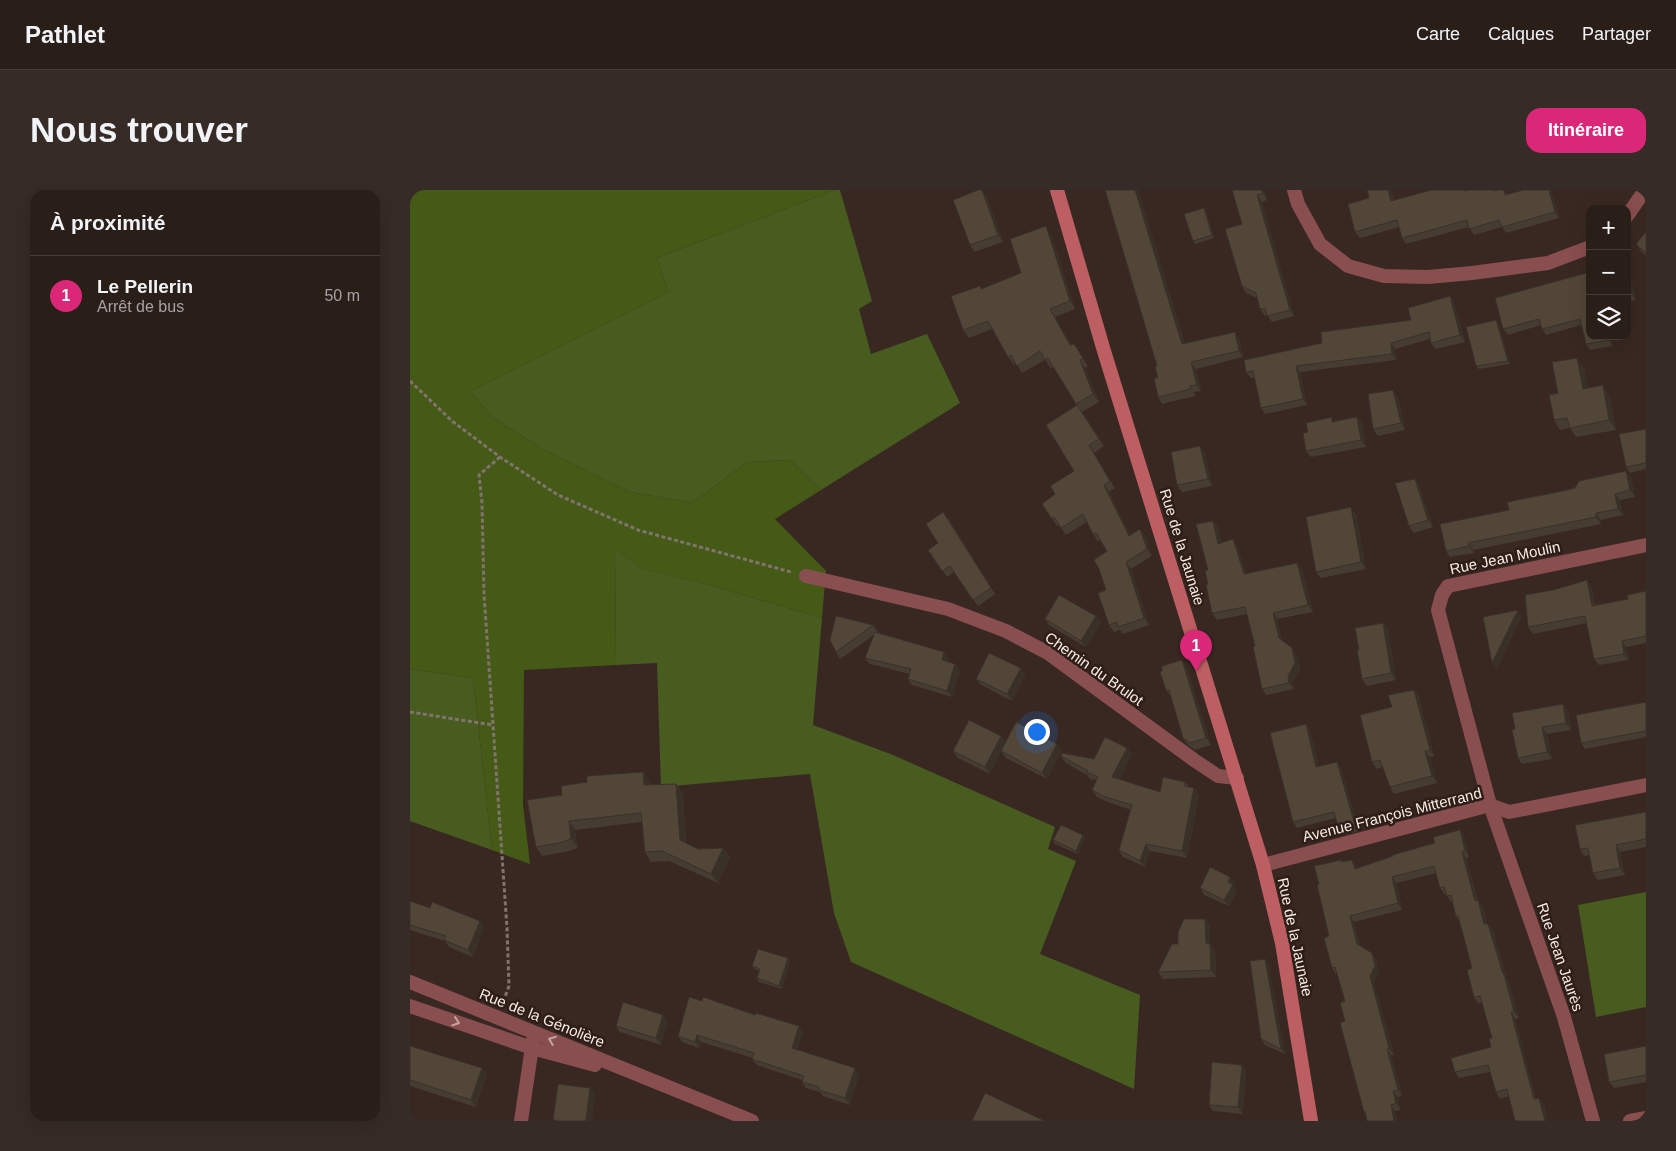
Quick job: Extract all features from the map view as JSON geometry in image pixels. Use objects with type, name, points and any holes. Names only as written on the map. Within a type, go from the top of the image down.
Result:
[{"type":"main road","name":"Rue de la Jaunaie","points":[[1057,190],[1104,351],[1263,865],[1282,943],[1311,1121]]},
{"type":"street","points":[[1294,190],[1298,204],[1320,244],[1348,266],[1384,276],[1472,273],[1548,263],[1586,249]]},
{"type":"street","points":[[1631,210],[1645,190]]},
{"type":"street","name":"Rue Jean Moulin","points":[[1490,805],[1438,610],[1442,595],[1448,586],[1646,545]]},
{"type":"street","name":"Chemin du Brulot","points":[[806,576],[948,609],[1006,631],[1048,653],[1186,755],[1218,776],[1237,778]]},
{"type":"street","name":"Avenue François Mitterrand","points":[[1263,865],[1490,805],[1509,812],[1646,785]]},
{"type":"street","name":"Rue Jean Jaurès","points":[[1490,805],[1564,1017],[1593,1121]]},
{"type":"street","name":"Rue de la Génolière","points":[[410,982],[752,1121]]},
{"type":"street","name":"Rue de la Génolière","points":[[410,1006],[532,1048],[662,1084]]},
{"type":"street","points":[[522,1121],[533,1032]]},
{"type":"street","points":[[1630,1121],[1646,1118]]},
{"type":"path","points":[[410,381],[452,421],[500,457],[558,495],[638,530],[806,576]]},
{"type":"path","points":[[497,1018],[509,986],[507,928],[484,594],[482,503],[479,475],[500,457]]},
{"type":"path","points":[[410,712],[493,724]]},
{"type":"green space","points":[[410,190],[835,190],[657,258],[668,292],[470,391],[493,418],[546,451],[631,492],[692,503],[747,462],[790,460],[821,490],[775,519],[826,571],[822,618],[717,587],[640,568],[615,549],[616,665],[524,670],[523,805],[530,864],[492,850],[473,678],[410,669]]},
{"type":"green space","points":[[835,190],[840,190],[872,301],[859,309],[871,354],[927,334],[960,403],[821,490],[790,460],[747,462],[692,503],[631,492],[546,451],[493,418],[470,391],[668,292],[657,258]]},
{"type":"green space","points":[[615,549],[641,568],[717,587],[822,618],[813,725],[893,755],[1055,827],[1048,849],[1076,861],[1040,954],[1140,995],[1134,1089],[851,962],[834,913],[810,774],[661,787],[657,663],[616,665]]},
{"type":"green space","points":[[410,669],[473,678],[492,850],[410,821]]},
{"type":"green space","points":[[1646,892],[1646,1007],[1596,1017],[1578,905]]},
{"type":"building","points":[[982,190],[998,235],[970,245],[953,200]]},
{"type":"building","points":[[1105,190],[1135,190],[1182,344],[1235,332],[1239,351],[1191,362],[1197,385],[1190,386],[1191,389],[1158,397],[1154,378],[1158,378],[1155,367],[1157,366]]},
{"type":"building","points":[[1232,190],[1261,190],[1263,193],[1257,195],[1290,310],[1267,316],[1265,308],[1260,309],[1256,293],[1242,286],[1225,229],[1242,224]]},
{"type":"building","points":[[1367,190],[1388,190],[1391,201],[1431,190],[1504,190],[1505,195],[1523,190],[1549,190],[1555,212],[1502,227],[1499,220],[1469,229],[1467,220],[1402,238],[1397,220],[1355,232],[1348,204],[1369,198]]},
{"type":"building","points":[[1204,208],[1212,235],[1193,241],[1184,214]]},
{"type":"building","points":[[1046,226],[1070,301],[1050,309],[1070,345],[1074,344],[1083,358],[1080,360],[1093,394],[1076,404],[1048,358],[1045,360],[1040,351],[1017,366],[1011,355],[1008,357],[988,321],[963,330],[951,296],[980,286],[981,289],[1021,273],[1010,239]]},
{"type":"building","points":[[1646,232],[1646,253],[1636,244]]},
{"type":"building","points":[[1586,273],[1586,340],[1609,340],[1586,344],[1580,319],[1542,329],[1539,319],[1503,329],[1495,298]]},
{"type":"building","points":[[1450,296],[1460,335],[1431,343],[1429,332],[1391,343],[1392,354],[1296,366],[1303,399],[1261,408],[1253,371],[1246,372],[1244,360],[1322,343],[1321,332],[1411,320],[1408,308]]},
{"type":"building","points":[[1496,320],[1508,361],[1476,366],[1466,327]]},
{"type":"building","points":[[1577,358],[1583,389],[1603,385],[1609,420],[1570,428],[1567,418],[1554,420],[1549,395],[1558,393],[1552,362]]},
{"type":"building","points":[[1393,390],[1401,423],[1373,429],[1368,394]]},
{"type":"building","points":[[1077,405],[1099,439],[1089,445],[1110,481],[1104,485],[1129,536],[1140,529],[1147,549],[1126,562],[1144,618],[1118,627],[1117,622],[1109,625],[1098,593],[1106,590],[1094,560],[1107,551],[1096,533],[1093,534],[1083,514],[1061,528],[1042,504],[1055,494],[1050,486],[1074,471],[1046,425]]},
{"type":"building","points":[[1332,417],[1332,422],[1357,417],[1361,440],[1306,451],[1303,433],[1308,432],[1306,423]]},
{"type":"building","points":[[1646,429],[1646,463],[1626,467],[1619,434]]},
{"type":"building","points":[[1200,446],[1208,479],[1177,485],[1171,452]]},
{"type":"building","points":[[1626,471],[1630,490],[1615,494],[1618,509],[1596,513],[1596,517],[1468,543],[1469,546],[1446,551],[1440,524],[1509,510],[1507,502],[1575,488],[1579,481]]},
{"type":"building","points":[[1415,479],[1428,520],[1409,526],[1395,483]]},
{"type":"building","points":[[1351,507],[1361,562],[1316,572],[1306,517]]},
{"type":"building","points":[[943,512],[991,588],[973,600],[950,566],[942,571],[928,550],[938,543],[926,524]]},
{"type":"building","points":[[1213,521],[1218,544],[1233,539],[1244,574],[1297,563],[1308,605],[1273,613],[1279,638],[1292,648],[1295,663],[1288,676],[1289,683],[1262,689],[1253,647],[1255,646],[1245,607],[1212,613],[1206,585],[1208,584],[1205,571],[1208,570],[1196,524]]},
{"type":"building","points":[[1587,580],[1592,606],[1628,599],[1627,595],[1646,591],[1646,636],[1622,641],[1624,654],[1594,659],[1585,616],[1528,627],[1525,595],[1553,590]]},
{"type":"building","points":[[1059,595],[1096,616],[1081,641],[1045,619]]},
{"type":"building","points":[[1518,610],[1492,663],[1483,617]]},
{"type":"building","points":[[836,616],[873,625],[836,652],[830,640]]},
{"type":"building","points":[[1383,623],[1391,673],[1362,679],[1355,628]]},
{"type":"building","points":[[875,632],[944,652],[942,660],[955,664],[947,691],[908,679],[911,669],[865,658]]},
{"type":"building","points":[[989,653],[1021,668],[1007,694],[976,679]]},
{"type":"building","points":[[1182,660],[1206,738],[1190,743],[1183,738],[1169,690],[1166,690],[1160,672],[1162,671],[1162,666]]},
{"type":"building","points":[[1414,690],[1430,750],[1425,751],[1432,776],[1390,787],[1380,760],[1372,762],[1360,715],[1392,707],[1388,695]]},
{"type":"building","points":[[1646,702],[1646,731],[1581,743],[1576,715]]},
{"type":"building","points":[[1563,704],[1566,723],[1542,727],[1547,752],[1518,758],[1512,730],[1515,729],[1512,713]]},
{"type":"building","points":[[969,720],[1001,736],[985,767],[953,751]]},
{"type":"building","points":[[1016,722],[1057,744],[1042,773],[1001,751]]},
{"type":"building","points":[[1306,724],[1316,767],[1337,762],[1355,825],[1339,829],[1334,812],[1293,822],[1270,733]]},
{"type":"building","points":[[1105,737],[1127,748],[1112,777],[1160,792],[1163,777],[1185,782],[1184,786],[1194,788],[1182,851],[1146,844],[1140,861],[1119,850],[1132,805],[1103,796],[1092,790],[1098,777],[1090,773],[1086,774],[1088,771],[1061,756],[1062,753],[1094,759]]},
{"type":"building","points":[[643,772],[644,785],[676,784],[680,840],[698,849],[723,848],[711,874],[662,851],[645,852],[641,813],[569,821],[571,839],[536,847],[527,800],[562,795],[561,786],[587,782],[587,776]]},
{"type":"building","points":[[1646,812],[1646,839],[1616,845],[1620,868],[1593,873],[1588,848],[1580,849],[1575,825]]},
{"type":"building","points":[[1061,825],[1083,835],[1076,851],[1053,840]]},
{"type":"building","points":[[1460,830],[1465,850],[1462,852],[1475,901],[1478,900],[1484,924],[1488,924],[1504,974],[1514,1012],[1511,1012],[1534,1099],[1539,1098],[1545,1121],[1515,1121],[1507,1089],[1496,1092],[1488,1065],[1455,1072],[1451,1058],[1491,1047],[1489,1039],[1492,1038],[1480,996],[1474,997],[1467,970],[1472,968],[1451,895],[1447,896],[1444,887],[1440,888],[1434,866],[1392,877],[1398,903],[1350,916],[1357,944],[1372,953],[1375,966],[1370,976],[1398,1090],[1393,1091],[1396,1103],[1391,1105],[1394,1121],[1367,1121],[1340,1023],[1345,1021],[1340,1003],[1345,1001],[1335,967],[1332,968],[1324,938],[1329,936],[1314,866],[1341,860],[1341,862],[1352,860],[1355,869],[1392,855],[1435,843],[1433,837]]},
{"type":"building","points":[[1210,867],[1230,877],[1228,882],[1233,885],[1224,900],[1200,888]]},
{"type":"building","points":[[410,901],[430,908],[432,902],[480,921],[468,950],[444,940],[446,936],[410,925]]},
{"type":"building","points":[[1184,919],[1205,919],[1206,943],[1210,944],[1211,970],[1158,972],[1172,944],[1178,944],[1178,932]]},
{"type":"building","points":[[758,949],[788,958],[779,986],[757,978],[760,969],[752,966]]},
{"type":"building","points":[[1265,959],[1281,1049],[1261,1039],[1250,961]]},
{"type":"building","points":[[689,997],[702,1001],[703,997],[755,1015],[756,1013],[799,1026],[792,1048],[855,1068],[845,1098],[819,1090],[819,1087],[802,1082],[804,1076],[752,1059],[754,1053],[697,1035],[695,1042],[678,1036]]},
{"type":"building","points":[[623,1002],[663,1015],[656,1038],[616,1026]]},
{"type":"building","points":[[410,1046],[482,1068],[471,1100],[410,1080]]},
{"type":"building","points":[[1646,1046],[1646,1075],[1609,1082],[1604,1054]]},
{"type":"building","points":[[1212,1062],[1242,1065],[1238,1107],[1209,1105]]},
{"type":"building","points":[[558,1084],[590,1088],[586,1121],[553,1120]]},
{"type":"building","points":[[985,1093],[1045,1121],[972,1121]]},
{"type":"place","name":"Le Pellerin","points":[[1196,671]]}]
